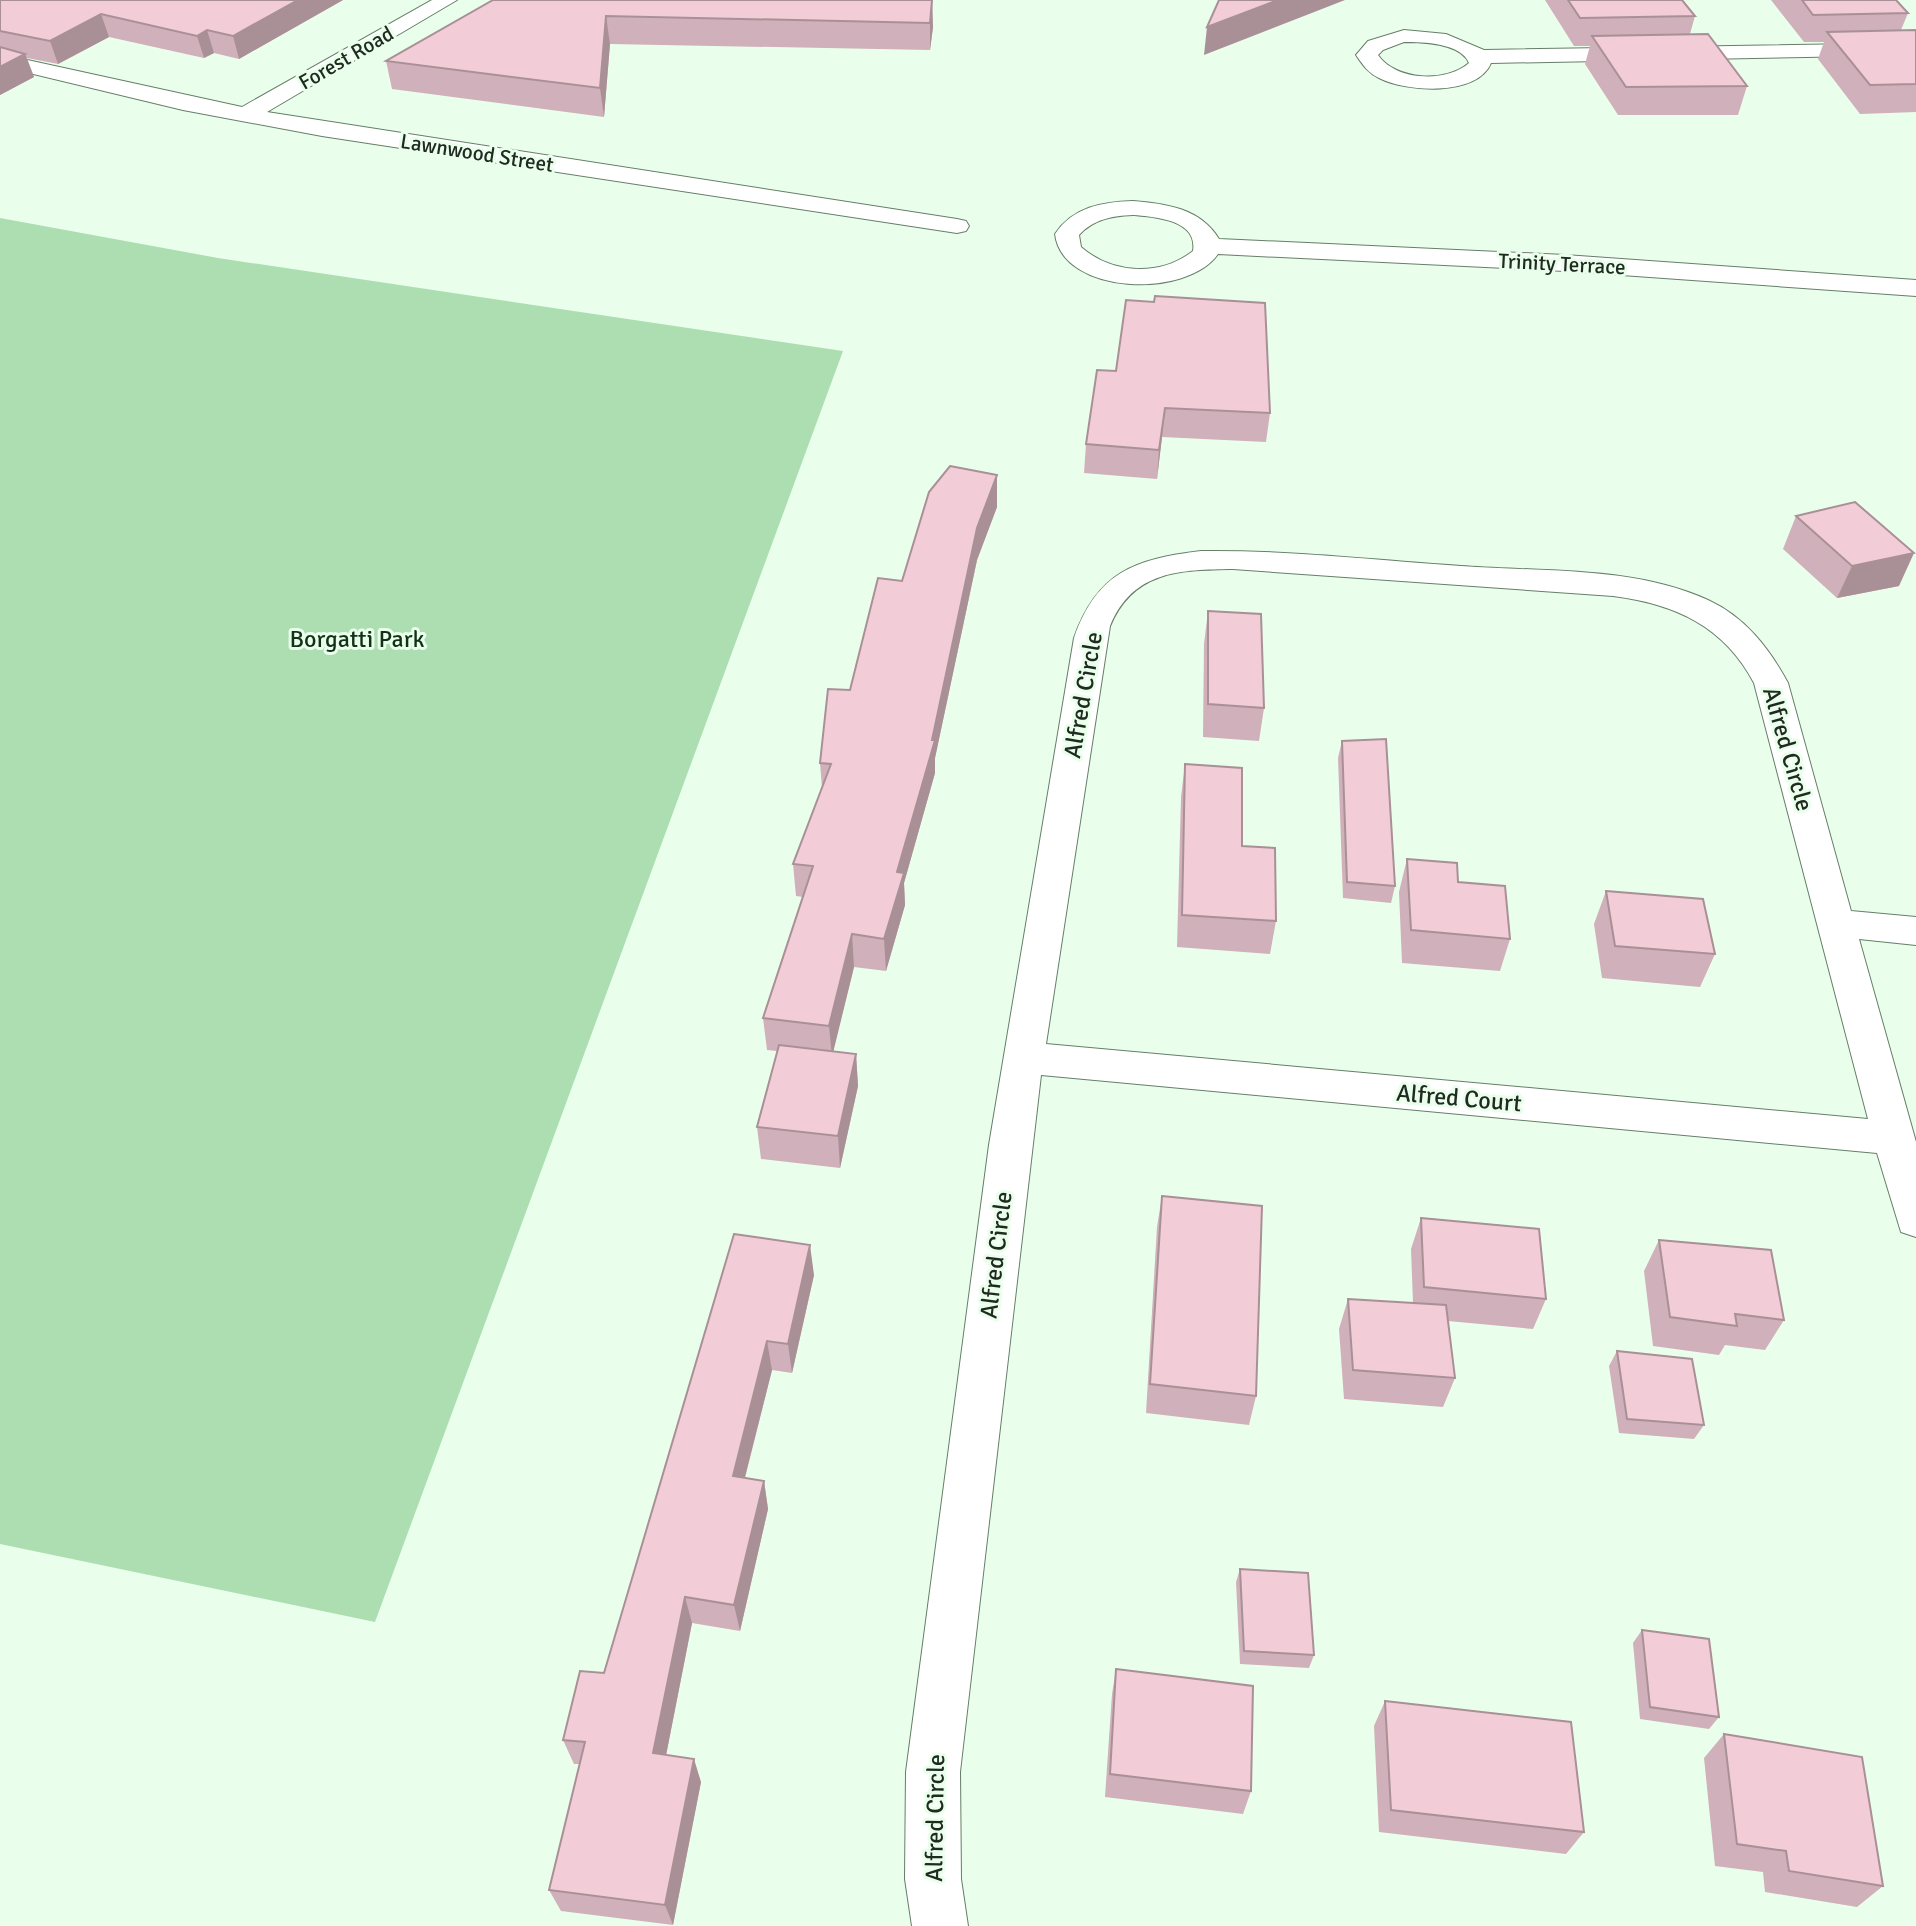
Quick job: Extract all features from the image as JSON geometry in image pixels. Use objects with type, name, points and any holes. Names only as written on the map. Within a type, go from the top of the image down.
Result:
[{"type":"street","name":"Forest Road","points":[[245,115],[447,0]]},
{"type":"street","points":[[1479,57],[1916,49]]},
{"type":"street","name":"Lawnwood Street","points":[[0,60],[245,115],[957,226]]},
{"type":"street","points":[[1133,208],[1171,214],[1192,222],[1204,234],[1207,247],[1198,261],[1188,267],[1144,276],[1097,269],[1075,257],[1066,242],[1072,226],[1086,217],[1108,210],[1133,208]]},
{"type":"street","name":"Trinity Terrace","points":[[1207,247],[1565,263],[1916,288]]},
{"type":"street","name":"Alfred Circle","points":[[940,1926],[933,1879],[933,1772],[1008,1158],[1090,638],[1097,615],[1118,585],[1152,568],[1174,564],[1251,562],[1585,583],[1654,593],[1711,614],[1749,647],[1771,684],[1916,1219]]},
{"type":"street","points":[[1836,923],[1916,932]]},
{"type":"street","name":"Alfred Court","points":[[1024,1058],[1894,1138]]},
{"type":"green space","name":"Borgatti Park","points":[[0,218],[218,258],[843,351],[375,1622],[0,1544]]},
{"type":"building","points":[[0,0],[298,0],[233,36],[207,30],[197,36],[101,14],[50,41],[0,31]]},
{"type":"building","points":[[493,0],[932,0],[930,23],[606,16],[600,88],[386,61]]},
{"type":"building","points":[[1219,0],[1278,0],[1207,27]]},
{"type":"building","points":[[1568,0],[1682,0],[1695,16],[1580,18]]},
{"type":"building","points":[[1802,0],[1896,0],[1908,13],[1813,15]]},
{"type":"building","points":[[1916,30],[1916,84],[1870,85],[1827,32]]},
{"type":"building","points":[[1708,34],[1747,86],[1626,87],[1592,36]]},
{"type":"building","points":[[0,47],[25,54],[0,67]]},
{"type":"building","points":[[1155,296],[1265,303],[1270,413],[1165,408],[1159,450],[1086,444],[1097,370],[1116,371],[1126,300],[1154,302]]},
{"type":"building","points":[[950,466],[997,475],[977,528],[932,740],[935,740],[897,872],[904,873],[884,939],[852,934],[829,1026],[763,1018],[813,866],[793,864],[831,764],[820,763],[828,689],[850,690],[878,578],[902,581],[929,492]]},
{"type":"building","points":[[1855,502],[1914,553],[1852,566],[1796,516]]},
{"type":"building","points":[[1208,611],[1261,614],[1264,708],[1208,704]]},
{"type":"building","points":[[1386,739],[1395,886],[1347,882],[1342,741]]},
{"type":"building","points":[[1185,764],[1242,768],[1242,846],[1275,848],[1276,921],[1182,915]]},
{"type":"building","points":[[1407,859],[1457,863],[1458,882],[1505,886],[1510,939],[1411,930]]},
{"type":"building","points":[[1606,891],[1703,899],[1715,954],[1615,946]]},
{"type":"building","points":[[779,1045],[856,1054],[838,1136],[757,1127]]},
{"type":"building","points":[[1162,1196],[1262,1206],[1256,1396],[1150,1384]]},
{"type":"building","points":[[1421,1218],[1539,1229],[1546,1299],[1424,1287]]},
{"type":"building","points":[[734,1234],[810,1245],[788,1344],[767,1341],[733,1476],[764,1481],[734,1605],[685,1597],[653,1753],[694,1759],[665,1905],[549,1890],[585,1742],[563,1740],[580,1671],[604,1673]]},
{"type":"building","points":[[1659,1240],[1771,1250],[1784,1320],[1735,1314],[1737,1326],[1670,1317]]},
{"type":"building","points":[[1348,1299],[1446,1305],[1455,1378],[1353,1370]]},
{"type":"building","points":[[1617,1351],[1692,1359],[1704,1425],[1627,1419]]},
{"type":"building","points":[[1240,1569],[1308,1573],[1314,1655],[1244,1651]]},
{"type":"building","points":[[1642,1630],[1709,1639],[1719,1717],[1650,1707]]},
{"type":"building","points":[[1116,1669],[1253,1686],[1251,1791],[1110,1774]]},
{"type":"building","points":[[1385,1701],[1571,1722],[1584,1832],[1391,1810]]},
{"type":"building","points":[[1724,1734],[1862,1757],[1883,1886],[1789,1871],[1786,1851],[1737,1844]]}]
